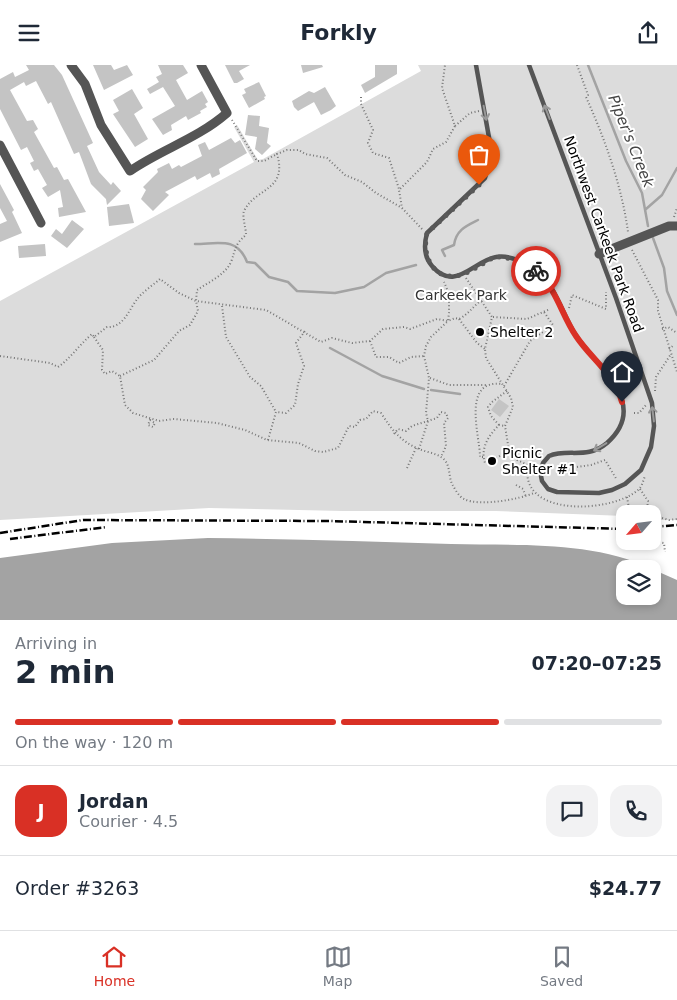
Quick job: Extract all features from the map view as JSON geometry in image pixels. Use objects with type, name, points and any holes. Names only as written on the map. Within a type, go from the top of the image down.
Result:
[{"type":"street","points":[[71,65],[85,84],[101,125],[130,171],[153,156],[207,130],[227,113],[201,65]]},
{"type":"street","points":[[0,145],[41,223]]},
{"type":"street","points":[[599,254],[669,226],[677,226]]},
{"type":"lane","points":[[463,274],[445,275],[436,271],[429,263],[424,243],[427,233],[434,223],[485,178],[489,165],[490,143],[476,65]]},
{"type":"lane","name":"Northwest Carkeek Park Road","points":[[463,274],[494,257],[517,260],[537,271],[555,292],[566,319],[576,336],[608,371],[616,385],[622,409],[620,424],[612,437],[594,451],[549,456],[542,463],[540,471],[544,485],[552,491],[599,493],[621,486],[641,470],[651,447],[654,426],[652,403],[529,65]]},
{"type":"path","points":[[445,65],[442,89],[454,126]]},
{"type":"path","points":[[577,65],[588,95],[586,97],[601,131],[610,166],[621,189],[629,240]]},
{"type":"path","points":[[361,97],[373,130],[368,143],[373,153],[389,158],[399,190],[402,208]]},
{"type":"path","points":[[399,190],[427,162],[433,149],[446,142],[454,126],[470,113],[478,111]]},
{"type":"path","points":[[227,113],[256,161],[264,161],[287,150],[299,150],[305,154],[327,158],[344,175],[362,182],[376,193],[402,208],[424,231]]},
{"type":"path","points":[[120,376],[154,360],[178,331],[190,325],[198,311],[196,301],[197,290],[220,276],[230,262],[233,250],[238,242],[246,235],[243,214],[249,204],[274,185],[281,166],[277,154]]},
{"type":"path","points":[[630,247],[658,300],[658,311],[662,329],[677,372]]},
{"type":"path","points":[[463,274],[492,317],[485,349],[486,358],[507,391],[513,407],[505,426],[509,451],[516,459],[528,465],[528,482],[534,493],[545,501],[558,504],[596,506],[620,501],[640,489],[648,501],[648,505]]},
{"type":"path","points":[[0,356],[50,363],[58,367],[70,358],[81,343],[92,335],[94,337],[107,327],[114,327],[122,322],[139,296],[160,279],[179,293],[196,301],[222,306],[266,310],[321,342],[332,338],[352,343],[370,341],[383,329],[404,327],[410,329],[437,319],[448,321]]},
{"type":"path","points":[[444,286],[449,294],[448,321]]},
{"type":"path","points":[[568,312],[572,295],[606,309],[607,300]]},
{"type":"path","points":[[460,319],[470,313],[474,305],[482,300]]},
{"type":"path","points":[[222,306],[226,337],[250,377],[262,385],[276,412],[267,440]]},
{"type":"path","points":[[492,317],[527,319],[550,309]]},
{"type":"path","points":[[504,387],[530,341],[553,325],[544,312]]},
{"type":"path","points":[[407,468],[418,449],[428,421],[426,413],[429,378],[424,356],[426,346],[431,337],[455,317],[460,319],[477,343],[485,349]]},
{"type":"path","points":[[662,329],[668,327],[677,333]]},
{"type":"path","points":[[276,412],[286,413],[295,405],[298,384],[304,366],[296,343],[305,331]]},
{"type":"path","points":[[94,337],[103,350],[102,370],[105,374],[112,371],[120,376],[125,405],[133,413],[159,421],[174,419],[217,423],[245,430],[267,440],[299,443],[323,452],[338,448],[349,426],[356,427],[360,420],[366,419],[373,411],[381,413],[394,434],[418,449],[441,457],[450,471],[451,483],[460,497],[466,500],[496,501],[526,497],[534,493]]},
{"type":"path","points":[[370,341],[376,357],[389,357],[399,363],[411,357],[424,356]]},
{"type":"path","points":[[669,349],[674,345]]},
{"type":"path","points":[[429,378],[450,385],[502,384]]},
{"type":"path","points":[[483,457],[480,457],[474,418],[480,391],[489,385]]},
{"type":"path","points":[[505,426],[499,425],[491,416],[488,407],[492,401],[507,391]]},
{"type":"path","points":[[634,413],[639,413],[646,405]]},
{"type":"path","points":[[394,434],[398,429],[406,431],[437,418],[441,412],[446,413],[448,418],[444,423],[446,446],[441,457]]},
{"type":"path","points":[[488,463],[485,463],[483,457],[485,444],[499,425]]},
{"type":"path","points":[[496,458],[509,451]]},
{"type":"path","points":[[576,467],[591,465],[604,459],[618,482]]},
{"type":"path","points":[[516,485],[522,489],[526,497]]},
{"type":"path","points":[[627,497],[630,505]]},
{"type":"path","points":[[661,518],[669,520],[677,519]]},
{"type":"path","points":[[661,541],[664,543],[665,552]]},
{"type":"green space","name":"Carkeek Park","points":[[418,65],[677,65],[677,520],[661,520],[661,505],[616,505],[616,516],[496,511],[343,511],[209,508],[0,520],[0,301],[254,162],[234,127],[237,125],[258,160],[263,159],[421,71]]},
{"type":"shaded area","points":[[208,538],[528,545],[579,549],[629,560],[616,560],[616,605],[661,605],[661,573],[677,580],[677,620],[0,620],[0,558],[112,543]]},
{"type":"building","points":[[26,65],[54,65],[62,75],[93,143],[87,146],[99,172],[111,185],[113,182],[121,191],[107,205],[106,199],[91,184],[79,152],[74,154],[51,102],[48,104],[36,81],[26,86],[24,82],[10,90],[27,121],[33,120],[38,129],[34,132],[54,168],[57,167],[64,180],[68,179],[86,212],[59,217],[58,208],[63,207],[60,190],[48,197],[42,188],[47,185],[38,169],[34,171],[30,163],[34,161],[27,147],[21,150],[0,109],[0,79],[13,72],[15,77],[29,70]]},
{"type":"building","points":[[93,65],[111,65],[114,70],[127,65],[133,75],[104,90]]},
{"type":"building","points":[[158,65],[183,65],[188,73],[176,80],[187,100],[202,91],[208,102],[205,104],[207,107],[200,111],[201,113],[188,120],[186,116],[171,125],[172,130],[163,135],[152,119],[175,106],[163,87],[150,94],[147,89],[159,82],[156,77],[162,74]]},
{"type":"building","points":[[225,65],[250,65],[239,71],[244,79],[234,83]]},
{"type":"building","points":[[301,65],[322,65],[323,67],[303,73]]},
{"type":"building","points":[[375,65],[397,65],[397,74],[365,93],[361,85],[375,77]]},
{"type":"building","points":[[259,82],[266,96],[264,97],[265,99],[249,108],[242,95],[246,93],[244,89]]},
{"type":"building","points":[[325,87],[336,106],[331,110],[321,115],[314,102],[298,111],[294,107],[292,101],[309,91],[314,93]]},
{"type":"building","points":[[132,89],[143,108],[134,114],[148,139],[135,147],[113,114],[119,111],[113,100]]},
{"type":"building","points":[[248,115],[260,116],[259,126],[269,128],[267,143],[271,146],[262,155],[255,149],[257,137],[245,135]]},
{"type":"building","points":[[231,138],[235,143],[240,140],[247,153],[219,169],[220,174],[212,178],[210,173],[197,180],[195,176],[165,192],[169,195],[153,211],[141,199],[146,190],[143,187],[158,172],[157,169],[169,163],[172,169],[179,165],[181,167],[202,156],[198,145],[205,142],[209,150]]},
{"type":"building","points":[[0,184],[14,210],[12,212],[22,233],[0,242],[0,224],[7,221],[0,208]]},
{"type":"building","points":[[129,204],[134,223],[109,226],[107,207]]},
{"type":"building","points":[[72,220],[84,229],[67,248],[51,236],[56,229],[62,234]]},
{"type":"building","points":[[45,244],[46,256],[19,258],[18,246]]},
{"type":"building","points":[[499,399],[509,406],[500,417],[491,410]]},
{"type":"waterway","name":"Piper's Creek","points":[[588,65],[626,161],[642,193],[648,226]]},
{"type":"waterway","points":[[646,209],[662,195],[677,168]]},
{"type":"waterway","points":[[445,256],[442,250],[454,245],[459,232],[478,220]]},
{"type":"waterway","name":"Piper's Creek","points":[[653,238],[664,268],[667,291],[677,315]]},
{"type":"waterway","points":[[195,244],[225,243],[232,245],[238,248],[247,262],[255,263],[269,277],[288,282],[297,291],[335,293],[364,287],[386,273],[416,265]]},
{"type":"waterway","points":[[330,348],[382,376],[424,389]]},
{"type":"waterway","points":[[431,390],[460,394]]},
{"type":"railway","points":[[0,533],[83,520],[329,521],[616,529]]},
{"type":"railway","points":[[661,526],[677,525]]},
{"type":"railway","points":[[10,539],[107,527]]},
{"type":"way so far","points":[[479,185],[434,223],[427,233],[424,243],[429,263],[436,271],[445,275],[455,276],[463,274],[494,257],[502,256],[517,260],[536,271]]},
{"type":"place","name":"Shelter 2","points":[[480,332]]},
{"type":"place","name":"Picnic Shelter #1","points":[[492,461]]},
{"type":"route","points":[[536,271],[555,292],[566,319],[576,336],[594,359],[608,371],[616,385],[622,402]]}]
